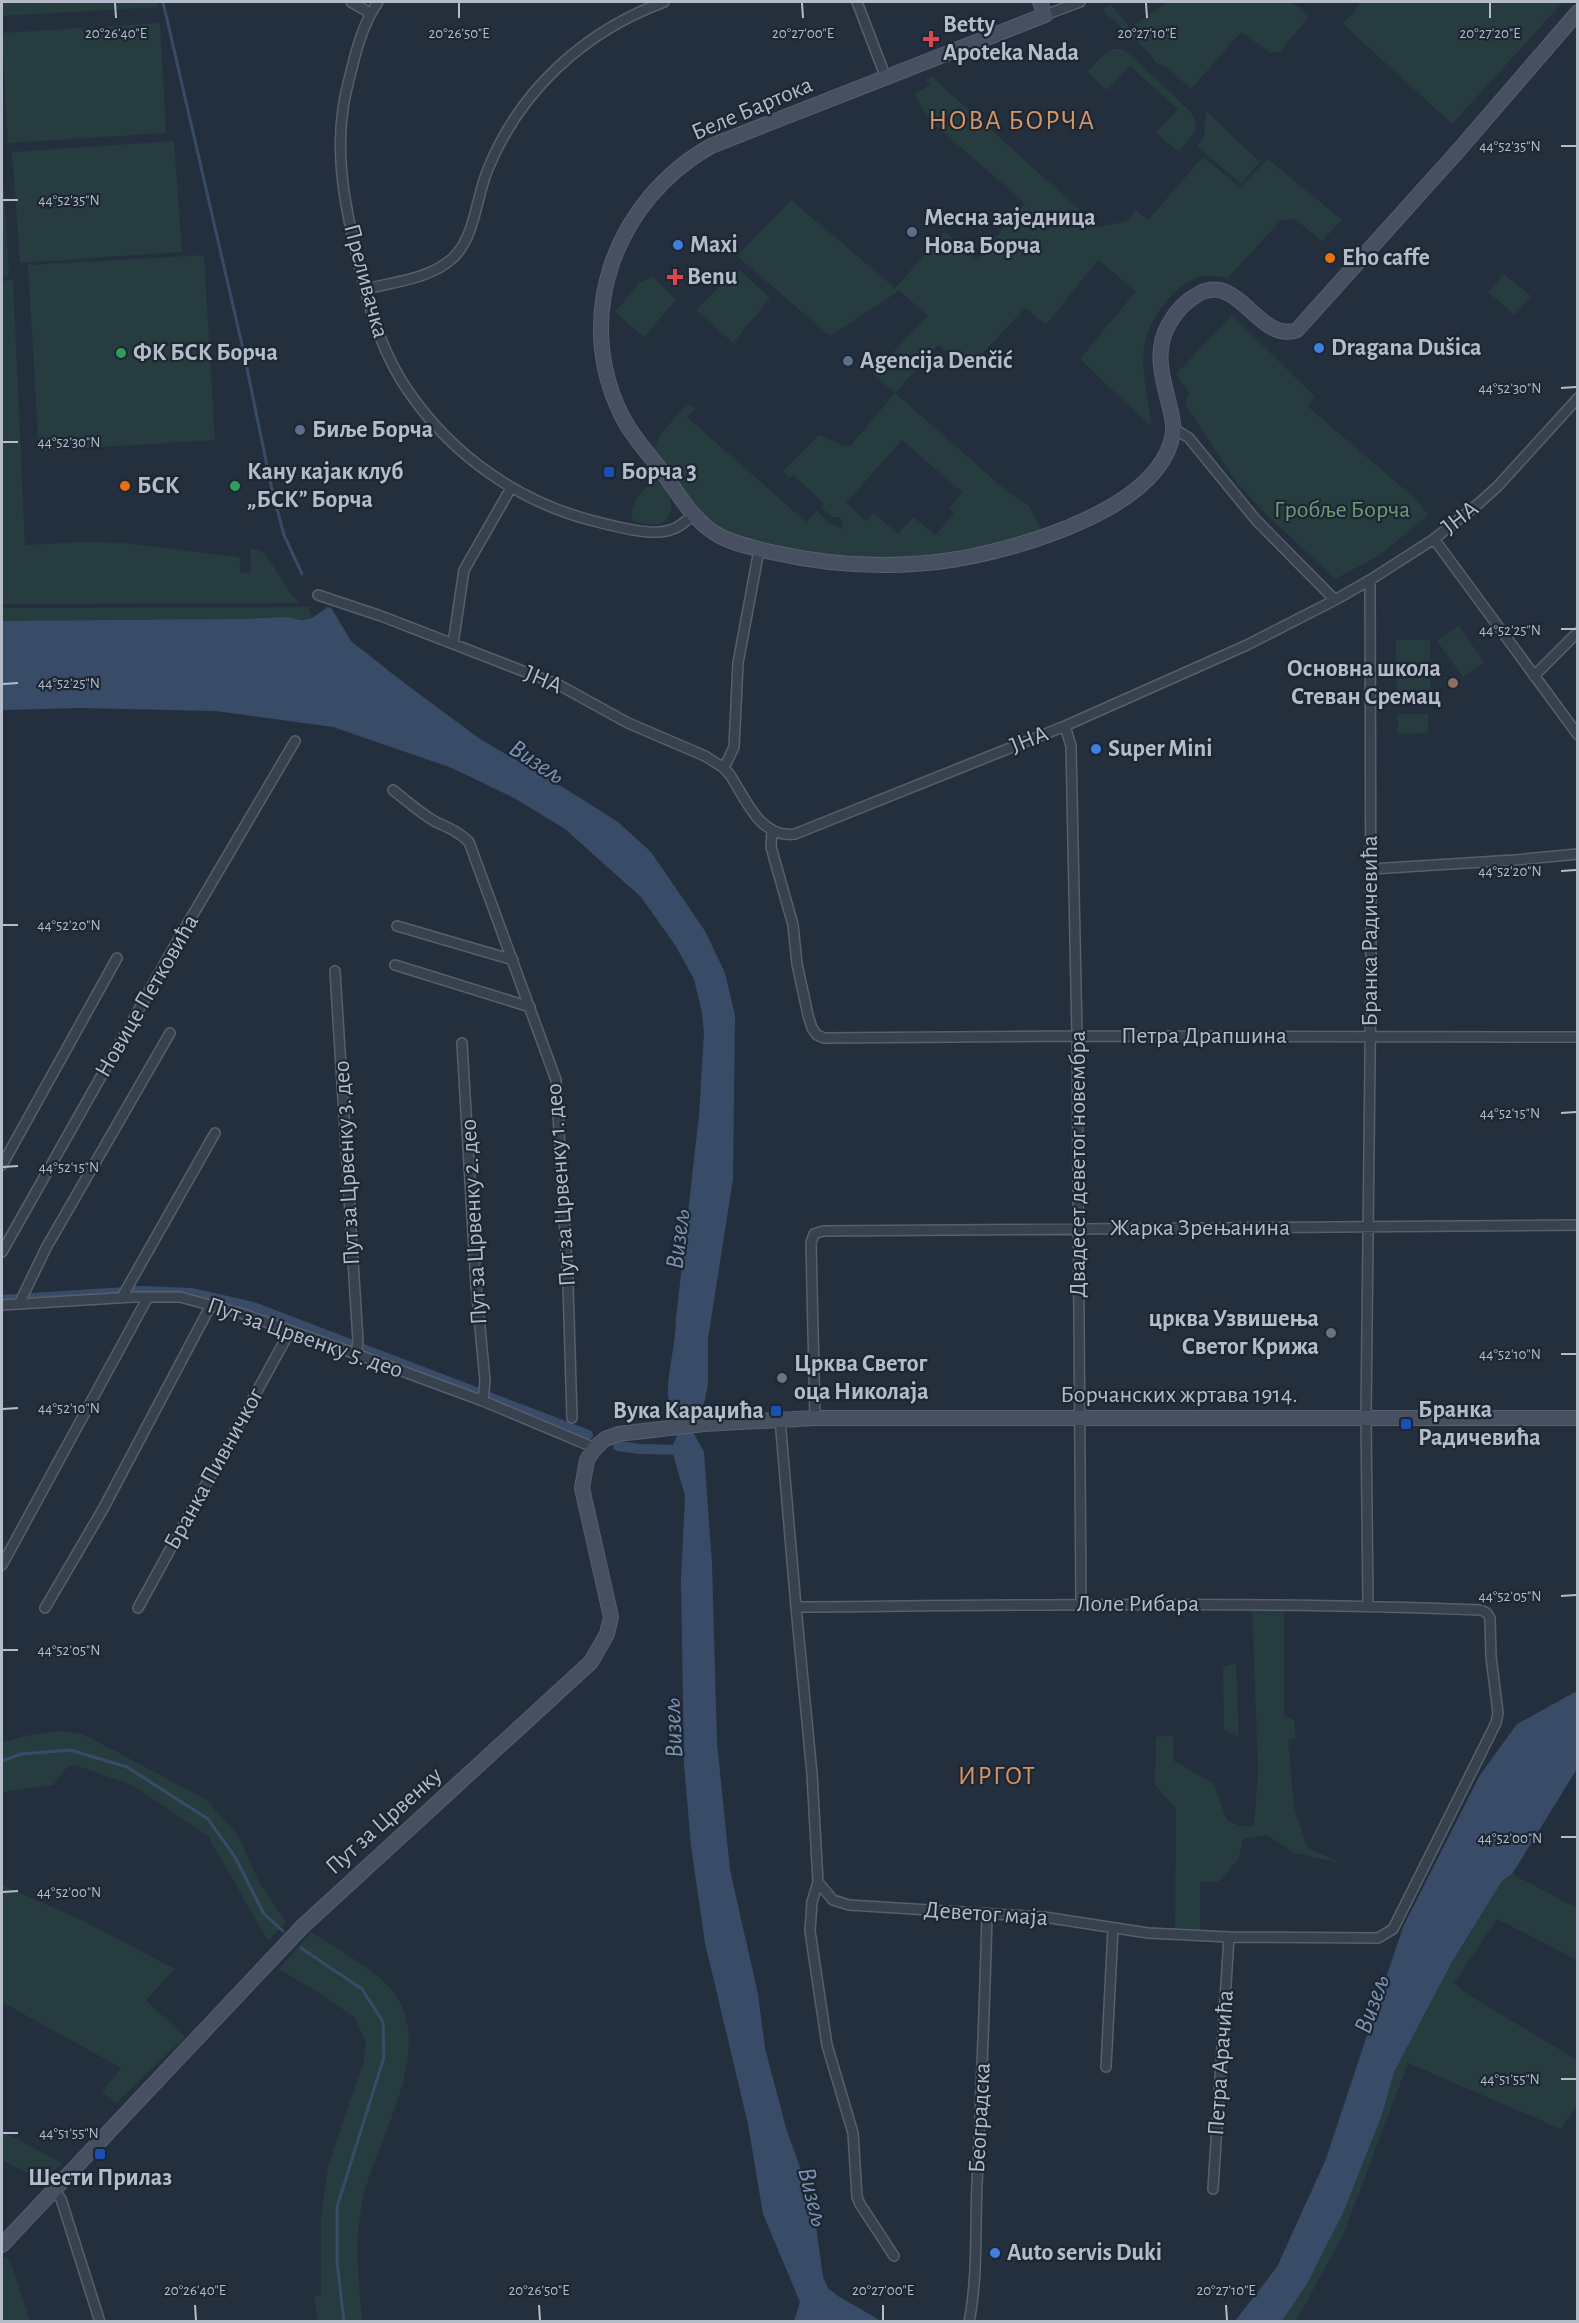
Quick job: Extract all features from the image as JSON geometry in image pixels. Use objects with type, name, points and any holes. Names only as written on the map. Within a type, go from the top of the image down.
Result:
[{"type":"street","points":[[351,2],[370,13]]},
{"type":"street","name":"Преливачка","points":[[378,2],[370,13],[353,63],[345,96],[341,129],[345,201],[375,328],[410,394],[429,419],[474,462],[512,488],[556,509],[642,530],[668,531],[693,515]]},
{"type":"street","points":[[365,289],[423,275],[441,267],[454,256],[468,237],[478,198],[497,148],[516,116],[548,76],[582,45],[642,10],[664,2]]},
{"type":"street","points":[[857,2],[886,78]]},
{"type":"street","points":[[1040,2],[1046,15]]},
{"type":"street","name":"Беле Бартока","points":[[1080,2],[733,137],[695,155],[671,174],[651,195],[621,240],[610,266],[603,297],[601,337],[608,378],[626,424],[693,515],[706,527],[723,538],[759,550],[835,563],[904,565],[958,559],[1045,536],[1091,517],[1139,489],[1155,471],[1170,443],[1173,428]]},
{"type":"street","points":[[1335,600],[1251,514],[1189,438],[1173,428],[1160,364],[1160,354],[1167,328],[1183,306],[1200,293],[1218,290],[1237,300],[1275,330],[1285,333],[1297,330],[1458,151],[1578,12]]},
{"type":"street","name":"ЈНА","points":[[318,595],[381,616],[559,685],[628,723],[705,756],[724,768],[757,817],[772,832],[790,835],[1065,726],[1247,645],[1335,600],[1434,539],[1497,487],[1578,398]]},
{"type":"street","points":[[453,644],[464,570],[512,488]]},
{"type":"street","points":[[1434,539],[1578,735]]},
{"type":"street","points":[[724,768],[734,747],[738,663],[759,550]]},
{"type":"street","name":"Бранка Радичевића","points":[[1368,1605],[1366,1417],[1371,868],[1370,580]]},
{"type":"street","points":[[1534,676],[1578,632]]},
{"type":"street","name":"Двадесет деветог новембра","points":[[1065,726],[1071,746],[1077,1036],[1081,1604]]},
{"type":"street","name":"Новице Петковића","points":[[2,1252],[178,940],[295,741]]},
{"type":"street","name":"Пут за Црвенку 1. део","points":[[393,790],[414,808],[454,830],[469,842],[556,1080],[568,1285],[572,1418]]},
{"type":"street","name":"Петра Драпшина","points":[[772,832],[771,847],[795,931],[797,964],[808,1015],[817,1035],[830,1038],[1578,1037]]},
{"type":"street","points":[[1371,868],[1429,866],[1578,854]]},
{"type":"street","points":[[397,926],[513,960]]},
{"type":"street","points":[[2,1165],[117,958]]},
{"type":"street","points":[[395,965],[530,1007]]},
{"type":"street","name":"Пут за Црвенку 3. део","points":[[335,971],[358,1341],[356,1354]]},
{"type":"street","points":[[19,1304],[46,1248],[170,1033]]},
{"type":"street","name":"Пут за Црвенку 2. део","points":[[462,1043],[484,1395]]},
{"type":"street","points":[[122,1297],[215,1133]]},
{"type":"street","name":"Жарка Зрењанина","points":[[815,1418],[811,1243],[814,1234],[823,1232],[1578,1225]]},
{"type":"street","name":"Пут за Црвенку 5. део","points":[[2,1305],[122,1297],[180,1297],[211,1305],[484,1395],[595,1448]]},
{"type":"street","points":[[2,1565],[148,1297]]},
{"type":"street","points":[[45,1608],[103,1509],[211,1305]]},
{"type":"street","name":"Бранка Пивничког","points":[[138,1608],[290,1331]]},
{"type":"street","name":"Борчанских жртава 1914.","points":[[595,1448],[605,1439],[618,1434],[675,1426],[780,1419],[1578,1418]]},
{"type":"street","points":[[780,1419],[812,1774],[818,1882],[812,1902],[810,1931],[826,2045],[851,2124],[857,2196],[863,2212],[894,2256]]},
{"type":"street","name":"Пут за Црвенку","points":[[2,2245],[303,1926],[591,1662],[608,1634],[611,1617],[582,1488],[588,1460],[595,1448]]},
{"type":"street","name":"Лоле Рибара","points":[[796,1607],[1081,1604],[1368,1605],[1481,1610],[1488,1613],[1490,1618],[1491,1657],[1498,1713],[1496,1723]]},
{"type":"street","name":"Деветог маја","points":[[818,1882],[833,1900],[849,1905],[1044,1917],[1148,1933],[1229,1937],[1378,1938],[1390,1933],[1496,1723]]},
{"type":"street","name":"Београдска","points":[[969,2322],[976,2254],[987,1913]]},
{"type":"street","points":[[1106,2067],[1113,1929]]},
{"type":"street","name":"Петра Арачића","points":[[1213,2189],[1229,1937]]},
{"type":"street","points":[[54,2190],[63,2206],[100,2322]]},
{"type":"green space","points":[[2,2],[157,2],[158,7],[2,16]]},
{"type":"green space","points":[[1168,2],[1292,2],[1309,16],[1280,52],[1271,53],[1241,32],[1191,89],[1168,68],[1155,62],[1150,53],[1102,10],[1111,4],[1130,28]]},
{"type":"green space","points":[[1362,2],[1563,2],[1452,124],[1343,24]]},
{"type":"green space","points":[[160,23],[166,133],[8,143],[2,33]]},
{"type":"green space","points":[[1113,49],[1122,49],[1128,53],[1190,111],[1196,126],[1194,133],[1179,152],[1156,133],[1178,109],[1130,66],[1107,90],[1087,72]]},
{"type":"green space","points":[[932,77],[1099,227],[1127,221],[1136,210],[1148,220],[1203,157],[1240,187],[1268,159],[1342,220],[1322,241],[1295,219],[1281,220],[1228,278],[1208,276],[1196,278],[1170,297],[1150,327],[1144,347],[1144,376],[1152,425],[1148,424],[1080,359],[1136,291],[1098,260],[1046,325],[1025,308],[969,368],[938,345],[895,393],[873,374],[928,315],[899,291],[830,336],[737,256],[791,200],[895,288],[945,232],[977,260],[1025,203],[935,125],[924,112],[914,94],[930,85],[926,80]]},
{"type":"green space","points":[[1206,111],[1260,162],[1241,184],[1197,146],[1204,136]]},
{"type":"green space","points":[[174,141],[182,252],[20,263],[12,152]]},
{"type":"green space","points":[[2,162],[9,276],[2,277]]},
{"type":"green space","name":"ФК БСК Борча","points":[[204,255],[215,440],[39,451],[28,265]]},
{"type":"green space","points":[[737,268],[770,298],[733,343],[696,310]]},
{"type":"green space","points":[[1504,274],[1531,296],[1515,315],[1488,292]]},
{"type":"green space","points":[[653,277],[676,300],[644,337],[615,312],[640,282]]},
{"type":"green space","points":[[13,280],[25,545],[125,543],[239,557],[241,573],[251,572],[250,548],[265,553],[299,603],[2,604],[2,281]]},
{"type":"green space","name":"Гробље Борча","points":[[1232,315],[1315,397],[1307,406],[1417,500],[1428,515],[1380,555],[1335,579],[1262,510],[1236,482],[1185,404],[1189,393],[1176,374]]},
{"type":"green space","points":[[895,393],[1008,492],[1029,506],[1045,536],[1001,549],[882,565],[723,538],[650,457],[660,435],[686,405],[690,405],[695,409],[687,417],[806,522],[817,511],[829,523],[843,529],[840,517],[832,517],[821,507],[824,503],[793,475],[789,478],[783,471],[819,435],[845,446],[851,445]],"holes":[[[902,440],[962,492],[949,509],[954,514],[935,535],[913,517],[898,534],[874,513],[866,521],[846,503]]]},
{"type":"green space","points":[[655,481],[661,484],[669,495],[671,509],[669,515],[666,520],[656,525],[634,521],[631,515],[636,501],[643,491]]},
{"type":"green space","points":[[309,607],[312,618],[306,619],[273,617],[168,621],[2,621],[2,608]]},
{"type":"green space","points":[[1459,626],[1484,662],[1463,677],[1437,641]]},
{"type":"green space","points":[[1396,640],[1430,640],[1431,703],[1397,704]]},
{"type":"green space","points":[[1398,714],[1428,714],[1428,733],[1398,734]]},
{"type":"green space","points":[[1252,1604],[1284,1605],[1284,1715],[1294,1720],[1296,1738],[1288,1740],[1294,1806],[1307,1848],[1342,1863],[1294,1853],[1267,1835],[1243,1839],[1238,1860],[1218,1882],[1200,1882],[1200,1935],[1175,1934],[1176,1809],[1155,1785],[1156,1737],[1173,1735],[1174,1761],[1213,1783],[1227,1820],[1240,1826],[1254,1826],[1258,1770]]},
{"type":"green space","points":[[1236,1663],[1239,1738],[1224,1729],[1223,1667]]},
{"type":"green space","points":[[59,1731],[83,1734],[205,1799],[238,1835],[258,1880],[286,1922],[268,1941],[208,1836],[132,1785],[75,1765],[67,1767],[53,1785],[2,1792],[2,1742]]},
{"type":"green space","points":[[1512,1874],[1577,1908],[1577,1960],[1497,1919],[1454,1983],[1467,1994],[1577,2060],[1577,2105],[1561,2129],[1408,2063],[1343,2235],[1296,2321],[1282,2322],[1307,2284],[1343,2213],[1382,2115],[1394,2072],[1452,1962],[1502,1881]]},
{"type":"green space","points":[[2,1885],[84,1921],[175,1969],[146,2000],[185,2037],[116,2103],[102,2092],[121,2068],[2,2002]]},
{"type":"green space","points":[[311,1932],[379,1977],[395,1994],[406,2018],[409,2043],[406,2070],[362,2203],[358,2233],[358,2262],[362,2321],[318,2321],[314,2297],[321,2294],[321,2219],[328,2167],[364,2060],[366,2043],[355,2018],[279,1969]]},
{"type":"green space","points":[[2,2131],[62,2163],[43,2181],[2,2160]]},
{"type":"green space","points":[[6,2257],[11,2263],[30,2321],[2,2321],[2,2261]]},
{"type":"water","points":[[328,607],[332,609],[351,641],[403,682],[480,739],[618,822],[651,852],[705,931],[725,973],[735,1015],[733,1179],[708,1339],[708,1385],[704,1403],[693,1421],[694,1434],[704,1452],[712,1564],[717,1743],[730,1870],[758,1994],[765,2048],[786,2128],[808,2190],[809,2206],[815,2219],[823,2277],[828,2288],[838,2296],[881,2321],[794,2321],[800,2302],[763,2214],[748,2124],[705,1943],[691,1846],[684,1764],[681,1580],[685,1496],[673,1454],[673,1445],[679,1431],[668,1395],[699,1115],[704,1033],[694,979],[675,945],[641,897],[565,829],[516,799],[452,768],[333,727],[216,711],[81,708],[2,710],[2,621],[284,617],[303,620],[312,618]]},
{"type":"water","points":[[1577,1691],[1577,1769],[1512,1874],[1502,1881],[1452,1962],[1394,2072],[1382,2115],[1343,2213],[1307,2284],[1282,2321],[1235,2321],[1277,2267],[1326,2159],[1403,1927],[1480,1775],[1517,1724]]},
{"type":"waterway","points":[[163,2],[243,349],[272,490],[284,535],[302,574]]},
{"type":"waterway","points":[[2,1300],[141,1291],[191,1293],[253,1307],[588,1435]]},
{"type":"waterway","points":[[618,1446],[687,1450]]},
{"type":"waterway","points":[[2,1761],[21,1754],[70,1750],[127,1767],[208,1819],[235,1857],[264,1914],[283,1931]]},
{"type":"waterway","points":[[301,1948],[362,1989],[383,2022],[384,2057],[337,2207],[337,2261],[344,2322]]},
{"type":"place","name":"Betty Apoteka Nada","points":[[931,39]]},
{"type":"place","name":"Месна заједница Нова Борча","points":[[912,232]]},
{"type":"place","name":"Maxi","points":[[678,245]]},
{"type":"place","name":"Eho caffe","points":[[1330,258]]},
{"type":"place","name":"Benu","points":[[675,277]]},
{"type":"place","name":"Dragana Dušica","points":[[1319,348]]},
{"type":"place","name":"ФК БСК Борча","points":[[121,353]]},
{"type":"place","name":"Agencija Denčić","points":[[848,361]]},
{"type":"place","name":"Биље Борча","points":[[300,430]]},
{"type":"place","name":"Борча 3","points":[[609,472]]},
{"type":"place","name":"БСК","points":[[125,486]]},
{"type":"place","name":"Кану кајак клуб „БСК” Борча","points":[[235,486]]},
{"type":"place","name":"Основна школа Стеван Сремац","points":[[1453,683]]},
{"type":"place","name":"Super Mini","points":[[1096,749]]},
{"type":"place","name":"црква Узвишења Светог Крижа","points":[[1331,1333]]},
{"type":"place","name":"Црква Светог оца Николаја","points":[[782,1378]]},
{"type":"place","name":"Вука Караџића","points":[[776,1411]]},
{"type":"place","name":"Бранка Радичевића","points":[[1406,1424]]},
{"type":"place","name":"Шести Прилаз","points":[[100,2154]]},
{"type":"place","name":"Auto servis Duki","points":[[995,2253]]},
{"type":"district","name":"НОВА БОРЧА","points":[[1012,120]]},
{"type":"district","name":"ИРГОТ","points":[[997,1776]]},
{"type":"water label","name":"Визељ","points":[[537,762]]},
{"type":"water label","name":"Визељ","points":[[678,1239]]},
{"type":"water label","name":"Визељ","points":[[673,1728]]},
{"type":"water label","name":"Визељ","points":[[1372,2004]]},
{"type":"water label","name":"Визељ","points":[[813,2197]]}]
